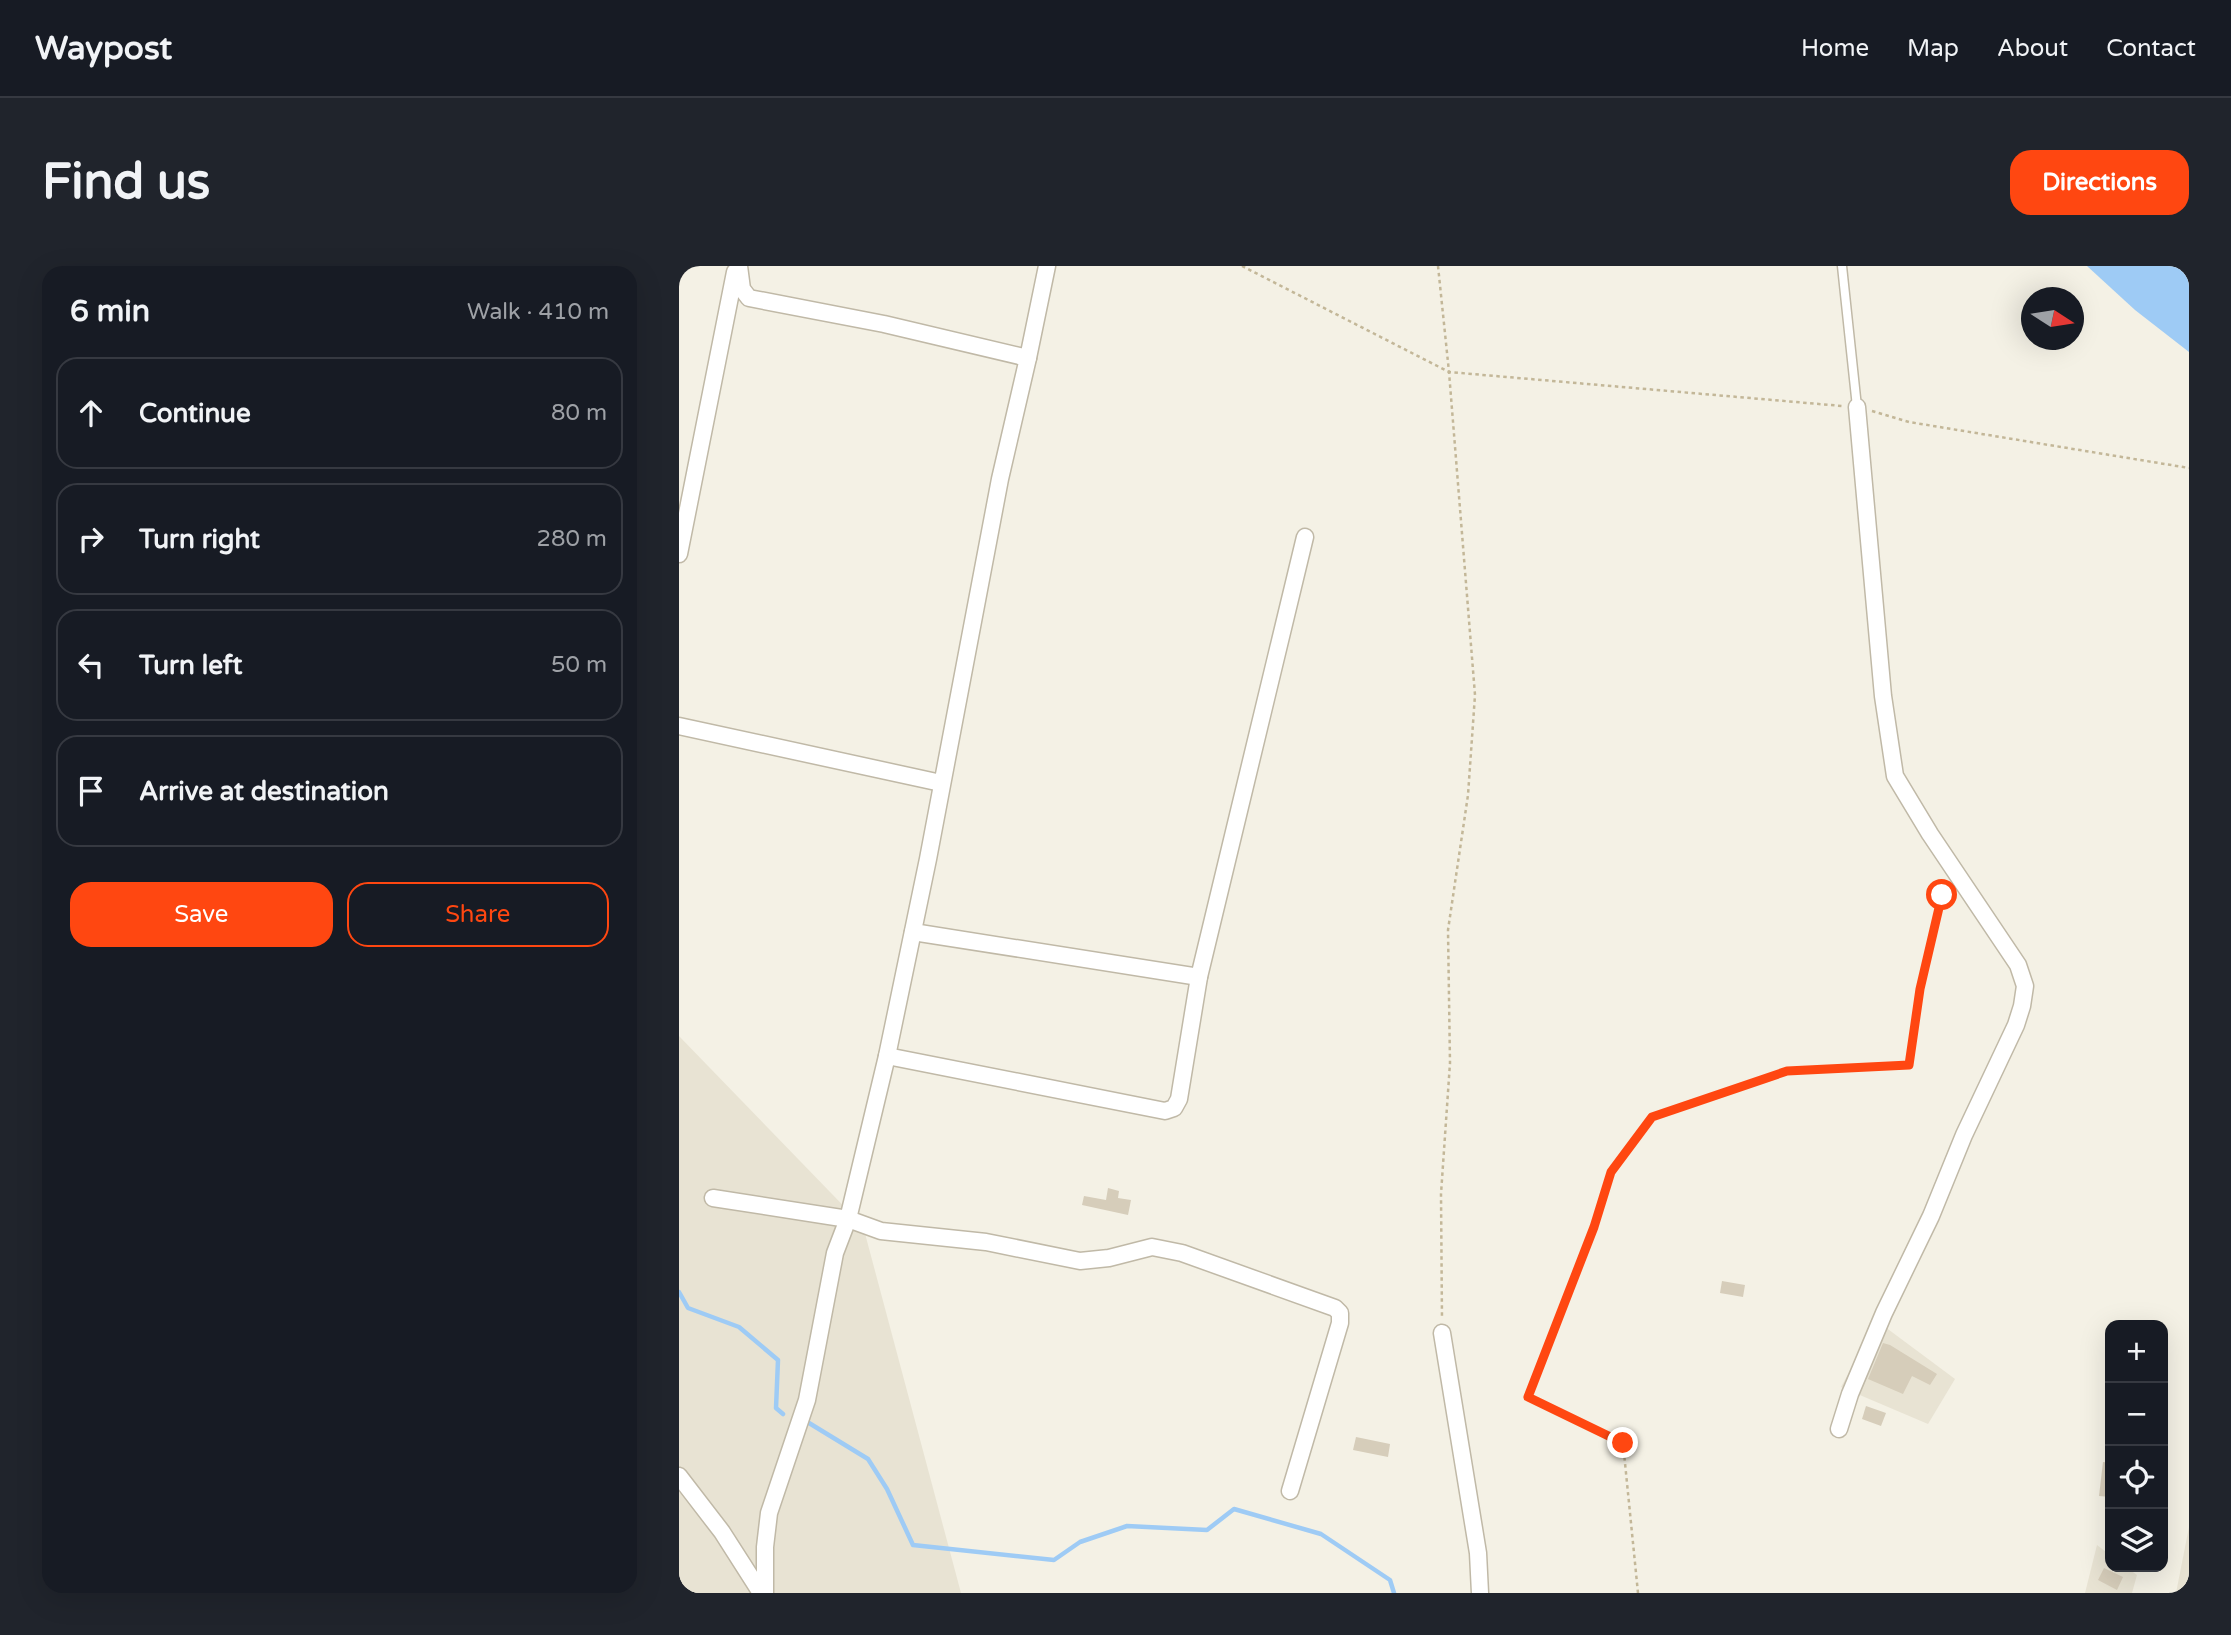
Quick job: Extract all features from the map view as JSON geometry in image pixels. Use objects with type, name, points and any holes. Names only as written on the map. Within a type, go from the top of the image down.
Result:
[{"type":"street","points":[[737,266],[742,289],[750,298],[884,324],[1028,358]]},
{"type":"street","points":[[679,554],[737,266]]},
{"type":"street","points":[[763,1593],[769,1513],[807,1400],[835,1253],[848,1219],[887,1056],[1000,479],[1047,266]]},
{"type":"street","points":[[1839,1429],[1850,1394],[1884,1313],[1931,1216],[1964,1135],[2016,1025],[2025,986],[2018,965],[1895,776],[1883,696],[1857,407]]},
{"type":"street","points":[[887,1056],[1165,1111],[1174,1108],[1179,1098],[1199,977],[1305,537]]},
{"type":"street","points":[[679,726],[941,783]]},
{"type":"street","points":[[913,932],[1199,977]]},
{"type":"street","points":[[713,1198],[848,1219],[881,1231],[986,1242],[1080,1261],[1109,1258],[1152,1247],[1182,1253],[1335,1308],[1340,1313],[1340,1324],[1290,1491]]},
{"type":"street","points":[[1442,1333],[1478,1553],[1480,1593]]},
{"type":"street","points":[[679,1476],[722,1532],[763,1593]]},
{"type":"lane","points":[[1842,266],[1857,407]]},
{"type":"path","points":[[1242,266],[1449,372],[1857,407],[1909,422],[2189,468]]},
{"type":"path","points":[[1437,266],[1449,372],[1475,695],[1468,795],[1448,930],[1450,1063],[1441,1194],[1442,1333]]},
{"type":"path","points":[[1638,1593],[1623,1443],[1528,1397],[1594,1227],[1611,1172],[1652,1117],[1787,1071],[1909,1065],[1920,989],[1942,895],[1963,883]]},
{"type":"shaded area","points":[[679,1036],[863,1226],[961,1593],[679,1593]]},
{"type":"shaded area","points":[[1877,1321],[1955,1379],[1928,1424],[1841,1387]]},
{"type":"shaded area","points":[[2189,1527],[2189,1593],[2176,1593]]},
{"type":"shaded area","points":[[2097,1545],[2105,1551],[2105,1572],[2133,1572],[2137,1575],[2132,1593],[2085,1593]]},
{"type":"water","points":[[2087,266],[2189,266],[2189,352],[2135,310]]},
{"type":"building","points":[[1108,1188],[1119,1191],[1118,1198],[1131,1200],[1128,1215],[1082,1205],[1084,1196],[1106,1200]]},
{"type":"building","points":[[1722,1281],[1745,1285],[1743,1297],[1720,1293]]},
{"type":"building","points":[[1883,1343],[1937,1374],[1930,1385],[1912,1376],[1903,1394],[1868,1379]]},
{"type":"building","points":[[1866,1406],[1886,1413],[1881,1426],[1862,1419]]},
{"type":"building","points":[[1356,1437],[1390,1444],[1388,1457],[1353,1450]]},
{"type":"building","points":[[2103,1462],[2105,1462],[2105,1497],[2099,1496]]},
{"type":"building","points":[[2104,1568],[2105,1572],[2123,1577],[2117,1590],[2098,1580]]},
{"type":"waterway","points":[[679,1292],[688,1308],[739,1327],[778,1360],[776,1408],[783,1414]]},
{"type":"waterway","points":[[809,1423],[868,1459],[887,1489],[913,1545],[1054,1560],[1080,1542],[1127,1526],[1207,1530],[1234,1509],[1321,1534],[1390,1580],[1394,1593]]},
{"type":"route","points":[[1623,1443],[1528,1397],[1594,1227],[1611,1172],[1652,1117],[1787,1071],[1909,1065],[1920,989],[1942,895]]}]
